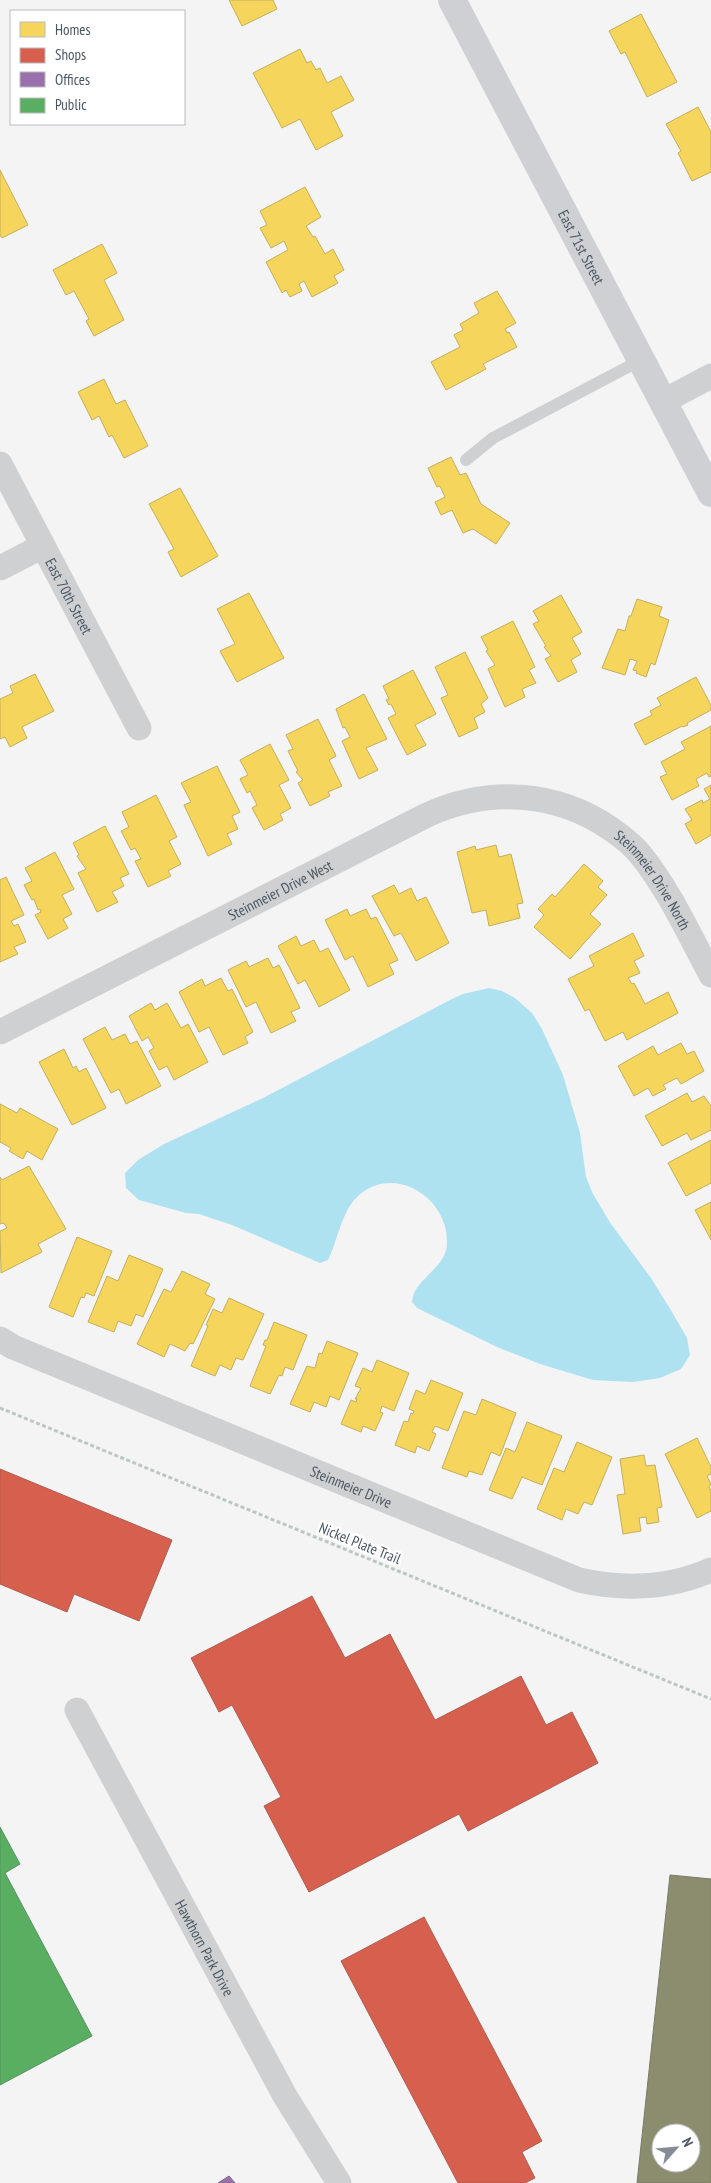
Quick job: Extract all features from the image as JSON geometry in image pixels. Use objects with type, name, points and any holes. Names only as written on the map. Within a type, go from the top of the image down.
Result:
[{"type":"main road","name":"East 71st Street","points":[[452,0],[711,494]]},
{"type":"street","points":[[662,402],[711,376]]},
{"type":"street","name":"East 70th Street","points":[[0,464],[139,728]]},
{"type":"street","points":[[0,568],[43,546]]},
{"type":"street","name":"Steinmeier Drive West","points":[[0,1032],[437,811],[459,802],[480,798],[514,796],[548,800],[572,808]]},
{"type":"street","name":"Steinmeier Drive North","points":[[572,808],[594,818],[639,853],[666,890],[711,975]]},
{"type":"street","name":"Steinmeier Drive","points":[[0,1339],[13,1347],[579,1580],[622,1587],[654,1586],[676,1582],[711,1570]]},
{"type":"street","name":"Hawthorn Park Drive","points":[[77,1710],[284,2096],[339,2183]]},
{"type":"lane","points":[[466,460],[492,438],[640,360]]},
{"type":"path","name":"Nickel Plate Trail","points":[[0,1408],[711,1698]]},
{"type":"water","points":[[489,988],[502,991],[515,998],[532,1013],[542,1029],[563,1075],[580,1133],[586,1177],[593,1194],[611,1224],[651,1278],[687,1338],[690,1355],[681,1369],[660,1378],[633,1382],[593,1380],[540,1364],[497,1347],[417,1308],[412,1302],[414,1293],[437,1266],[446,1251],[445,1225],[438,1210],[428,1198],[415,1189],[401,1184],[386,1183],[371,1187],[357,1197],[343,1219],[328,1260],[320,1263],[232,1225],[199,1214],[186,1213],[139,1200],[126,1188],[125,1173],[138,1160],[164,1144],[263,1098],[452,999],[463,994]]},
{"type":"building: Homes","points":[[229,0],[273,0],[277,9],[242,26]]},
{"type":"building: Homes","points":[[641,14],[677,82],[647,97],[625,52],[621,54],[609,31]]},
{"type":"building: Homes","points":[[300,49],[307,63],[311,61],[316,70],[320,68],[327,83],[341,76],[354,100],[331,112],[343,136],[316,150],[300,119],[282,128],[253,73]]},
{"type":"building: Homes","points":[[698,107],[711,132],[711,172],[692,181],[678,153],[681,151],[666,124]]},
{"type":"building: Homes","points":[[0,170],[28,225],[2,238],[0,235]]},
{"type":"building: Homes","points":[[305,187],[321,217],[306,226],[313,237],[315,236],[325,254],[333,249],[344,270],[334,276],[338,283],[312,297],[304,281],[299,284],[302,291],[290,297],[286,290],[282,293],[266,262],[288,250],[284,241],[271,248],[260,228],[267,225],[260,211]]},
{"type":"building: Homes","points":[[102,244],[117,273],[104,280],[124,320],[94,336],[86,321],[89,319],[74,291],[66,295],[53,270]]},
{"type":"building: Homes","points":[[497,291],[516,323],[505,329],[507,333],[509,332],[517,347],[483,364],[486,369],[446,390],[431,362],[460,347],[454,335],[463,330],[460,324],[479,313],[474,303]]},
{"type":"building: Homes","points":[[104,379],[116,404],[125,400],[148,446],[124,458],[112,435],[109,437],[99,416],[92,420],[78,392]]},
{"type":"building: Homes","points":[[451,457],[460,475],[466,473],[481,504],[510,523],[496,544],[473,529],[463,533],[452,510],[441,515],[435,502],[445,497],[440,486],[437,487],[428,468]]},
{"type":"building: Homes","points":[[180,488],[218,556],[181,577],[168,552],[174,549],[149,504]]},
{"type":"building: Homes","points":[[249,593],[284,658],[237,682],[220,651],[235,644],[217,609]]},
{"type":"building: Homes","points":[[561,595],[582,632],[572,638],[581,654],[571,660],[577,672],[558,682],[545,659],[551,656],[544,647],[546,646],[533,624],[539,621],[533,611]]},
{"type":"building: Homes","points":[[637,599],[662,607],[659,616],[669,620],[655,665],[651,663],[646,677],[633,670],[637,661],[630,659],[625,675],[602,668],[618,629],[625,631],[629,616],[631,616]]},
{"type":"building: Homes","points":[[513,621],[535,667],[529,670],[536,683],[522,689],[525,697],[505,707],[488,669],[495,665],[486,651],[488,650],[481,637]]},
{"type":"building: Homes","points":[[465,652],[488,698],[481,704],[485,712],[474,718],[478,728],[459,737],[441,698],[448,695],[435,667]]},
{"type":"building: Homes","points":[[413,670],[436,714],[415,725],[426,745],[407,755],[388,718],[396,714],[391,704],[389,705],[386,700],[389,699],[383,686]]},
{"type":"building: Homes","points":[[35,674],[54,711],[22,727],[27,738],[10,747],[5,737],[0,739],[0,699],[13,693],[10,686]]},
{"type":"building: Homes","points":[[696,677],[711,705],[711,710],[687,723],[688,725],[682,726],[645,745],[634,724],[652,715],[650,711],[661,705],[657,698]]},
{"type":"building: Homes","points":[[364,694],[387,739],[366,748],[378,770],[359,779],[342,741],[350,737],[345,727],[343,728],[336,709]]},
{"type":"building: Homes","points":[[318,719],[336,756],[329,760],[342,786],[328,792],[330,796],[310,806],[298,783],[303,780],[296,772],[298,771],[288,751],[293,749],[286,735]]},
{"type":"building: Homes","points":[[711,726],[711,776],[709,777],[707,773],[696,779],[699,786],[672,800],[660,777],[667,774],[661,762],[685,749],[681,742]]},
{"type":"building: Homes","points":[[270,744],[289,780],[279,785],[291,808],[280,814],[283,820],[264,830],[252,808],[257,805],[250,791],[247,793],[240,779],[248,775],[240,760]]},
{"type":"building: Homes","points":[[217,766],[240,812],[232,816],[238,829],[227,834],[232,844],[208,856],[184,805],[191,802],[181,783]]},
{"type":"building: Homes","points":[[711,785],[711,835],[696,844],[685,824],[692,820],[685,809],[702,800],[703,803],[710,799],[704,789]]},
{"type":"building: Homes","points":[[156,795],[177,837],[169,841],[181,864],[168,871],[171,876],[148,887],[135,861],[141,859],[135,848],[131,850],[121,831],[129,827],[122,812]]},
{"type":"building: Homes","points":[[105,826],[129,874],[120,878],[124,886],[112,892],[118,902],[97,912],[78,873],[86,869],[77,856],[79,855],[73,843]]},
{"type":"building: Homes","points":[[496,845],[499,857],[511,854],[523,903],[517,904],[520,918],[489,926],[486,910],[472,913],[457,852],[475,846],[476,850]]},
{"type":"building: Homes","points":[[55,852],[74,889],[62,895],[72,914],[63,919],[68,928],[48,939],[35,915],[41,912],[40,909],[38,910],[34,899],[32,900],[24,885],[32,881],[25,868]]},
{"type":"building: Homes","points":[[584,864],[603,881],[598,887],[607,895],[590,914],[601,924],[570,959],[534,927],[544,915],[538,909],[552,894],[555,897]]},
{"type":"building: Homes","points":[[6,877],[24,915],[11,921],[14,926],[18,924],[26,942],[14,947],[18,954],[0,962],[0,880]]},
{"type":"building: Homes","points":[[394,885],[399,894],[411,888],[417,901],[426,897],[449,943],[416,961],[401,933],[394,936],[372,896]]},
{"type":"building: Homes","points":[[347,909],[350,916],[366,909],[371,919],[376,917],[398,960],[389,964],[394,974],[368,987],[353,956],[345,960],[325,920]]},
{"type":"building: Homes","points":[[633,933],[644,956],[634,961],[640,973],[628,978],[632,984],[634,983],[645,1004],[668,992],[678,1013],[627,1040],[623,1032],[605,1041],[589,1009],[585,1011],[568,979],[594,966],[589,956]]},
{"type":"building: Homes","points":[[296,936],[301,946],[314,940],[320,952],[328,948],[350,990],[319,1007],[305,980],[298,984],[278,946]]},
{"type":"building: Homes","points":[[268,958],[273,968],[279,965],[300,1008],[291,1012],[296,1021],[271,1033],[256,1002],[246,1007],[228,970],[246,961],[249,967]]},
{"type":"building: Homes","points":[[221,978],[228,991],[232,989],[253,1032],[245,1037],[248,1043],[223,1055],[209,1027],[199,1032],[179,992],[202,979],[205,986]]},
{"type":"building: Homes","points":[[151,1003],[155,1010],[167,1003],[181,1028],[188,1024],[208,1062],[174,1080],[167,1066],[159,1070],[149,1051],[154,1048],[148,1037],[142,1041],[129,1016]]},
{"type":"building: Homes","points":[[105,1027],[112,1040],[125,1034],[130,1044],[137,1041],[161,1086],[126,1104],[119,1089],[111,1093],[83,1039]]},
{"type":"building: Homes","points":[[681,1043],[687,1054],[694,1051],[704,1071],[681,1084],[677,1078],[663,1085],[666,1089],[653,1096],[648,1088],[634,1096],[618,1066],[653,1046],[658,1055]]},
{"type":"building: Homes","points":[[64,1049],[73,1068],[76,1066],[79,1072],[86,1068],[106,1108],[72,1125],[39,1062]]},
{"type":"building: Homes","points":[[687,1093],[692,1102],[704,1096],[711,1106],[711,1130],[691,1140],[687,1133],[662,1146],[645,1116]]},
{"type":"building: Homes","points":[[0,1104],[17,1113],[20,1108],[58,1129],[42,1160],[27,1151],[23,1159],[9,1151],[11,1148],[0,1142]]},
{"type":"building: Homes","points":[[711,1140],[711,1183],[686,1196],[668,1163]]},
{"type":"building: Homes","points":[[29,1166],[66,1229],[38,1244],[42,1252],[1,1273],[0,1231],[7,1228],[4,1223],[0,1224],[0,1177],[2,1180]]},
{"type":"building: Homes","points":[[711,1202],[711,1240],[695,1210]]},
{"type":"building: Homes","points":[[77,1237],[112,1251],[94,1296],[86,1293],[84,1298],[81,1297],[73,1317],[49,1307]]},
{"type":"building: Homes","points":[[129,1255],[163,1269],[143,1317],[136,1314],[131,1326],[118,1321],[114,1332],[88,1322],[107,1276],[118,1281]]},
{"type":"building: Homes","points":[[182,1271],[210,1284],[205,1294],[215,1299],[193,1344],[190,1343],[185,1351],[170,1344],[164,1357],[137,1344],[164,1289],[171,1292]]},
{"type":"building: Homes","points":[[229,1298],[264,1314],[243,1360],[236,1358],[231,1370],[220,1365],[215,1376],[191,1366],[213,1309],[222,1313]]},
{"type":"building: Homes","points":[[274,1322],[307,1335],[293,1370],[285,1367],[282,1376],[279,1375],[270,1394],[250,1386],[266,1346],[263,1345]]},
{"type":"building: Homes","points":[[327,1341],[358,1353],[339,1400],[330,1396],[326,1407],[314,1402],[310,1412],[290,1404],[307,1366],[315,1368],[319,1353],[322,1354]]},
{"type":"building: Homes","points":[[377,1360],[409,1373],[394,1411],[382,1406],[380,1412],[383,1413],[375,1431],[363,1426],[361,1432],[341,1424],[351,1400],[356,1402],[357,1399],[355,1399],[361,1388],[355,1386],[363,1368],[372,1372]]},
{"type":"building: Homes","points":[[431,1380],[463,1393],[448,1431],[435,1426],[432,1432],[436,1434],[429,1451],[417,1446],[415,1453],[395,1445],[404,1421],[408,1422],[411,1413],[413,1414],[414,1411],[409,1409],[416,1390],[425,1394]]},
{"type":"building: Homes","points":[[482,1399],[516,1413],[500,1456],[491,1452],[482,1475],[469,1471],[467,1477],[442,1468],[464,1411],[476,1415]]},
{"type":"building: Homes","points":[[527,1422],[562,1436],[542,1485],[522,1477],[512,1499],[489,1490],[506,1448],[515,1452]]},
{"type":"building: Homes","points":[[697,1438],[711,1467],[711,1474],[707,1476],[711,1484],[709,1487],[711,1491],[711,1511],[697,1518],[665,1454]]},
{"type":"building: Homes","points":[[577,1442],[612,1457],[592,1505],[584,1502],[578,1514],[566,1509],[562,1520],[537,1509],[554,1468],[564,1472]]},
{"type":"building: Homes","points":[[644,1455],[646,1466],[655,1465],[662,1507],[657,1508],[659,1522],[647,1524],[646,1517],[639,1518],[641,1531],[623,1534],[617,1495],[625,1494],[620,1459]]},
{"type":"building: Shops","points":[[0,1469],[172,1540],[139,1621],[74,1594],[67,1612],[0,1584]]},
{"type":"building: Shops","points":[[312,1596],[345,1658],[390,1634],[435,1720],[521,1676],[546,1725],[572,1712],[598,1763],[468,1831],[459,1814],[309,1892],[264,1806],[281,1797],[232,1705],[219,1712],[191,1658]]},
{"type":"building: Shops","points":[[424,1917],[542,2141],[522,2152],[535,2178],[525,2183],[458,2183],[341,1961]]},
{"type":"building: Offices","points":[[229,2176],[235,2183],[218,2183]]},
{"type":"building: Public","points":[[0,1827],[20,1864],[5,1873],[92,2036],[0,2085]]},
{"type":"building: Industry","points":[[670,1875],[711,1879],[711,2183],[637,2183]]}]
